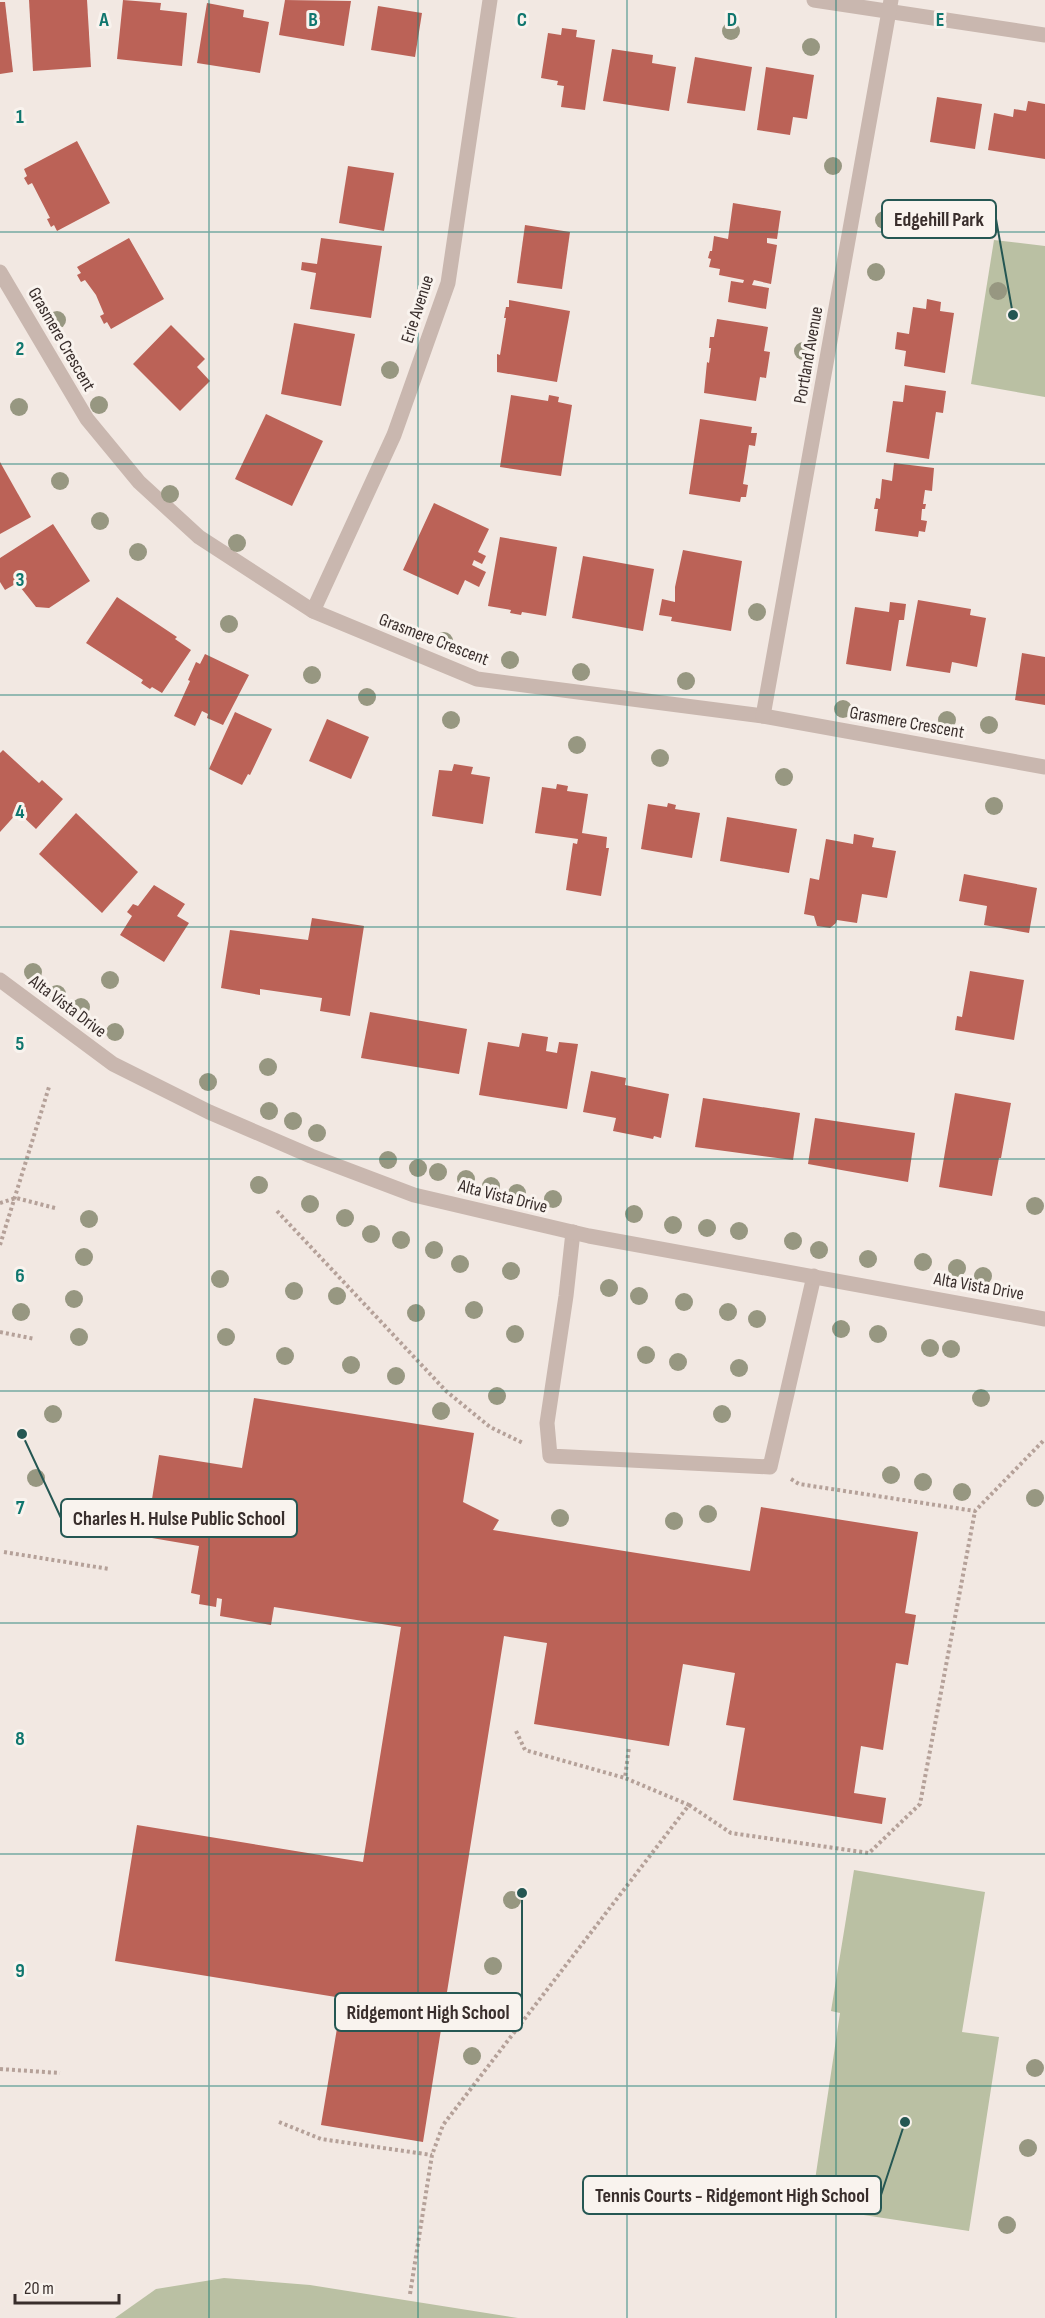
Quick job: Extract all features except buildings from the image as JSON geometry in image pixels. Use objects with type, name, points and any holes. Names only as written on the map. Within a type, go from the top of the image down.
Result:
[{"type":"street","name":"Erie Avenue","points":[[313,612],[394,435],[448,283],[490,0]]},
{"type":"street","points":[[814,0],[890,6],[1045,35]]},
{"type":"street","name":"Portland Avenue","points":[[764,716],[890,6]]},
{"type":"street","name":"Grasmere Crescent","points":[[0,272],[87,419],[139,482],[199,537],[313,612],[477,679],[764,716],[1045,767]]},
{"type":"street","name":"Alta Vista Drive","points":[[0,980],[113,1064],[209,1112],[311,1156],[414,1195],[573,1232],[1045,1319]]},
{"type":"street","points":[[573,1232],[547,1423],[550,1456],[770,1467],[814,1275]]},
{"type":"path","points":[[0,1245],[49,1087]]},
{"type":"path","points":[[0,1203],[16,1198],[55,1208]]},
{"type":"path","points":[[277,1211],[446,1391],[490,1427],[550,1456]]},
{"type":"path","points":[[0,1332],[35,1339]]},
{"type":"path","points":[[516,1731],[525,1750],[625,1778],[688,1805],[730,1833],[869,1853],[920,1804],[975,1511],[1045,1439]]},
{"type":"path","points":[[770,1467],[799,1484],[975,1511]]},
{"type":"path","points":[[4,1552],[109,1569]]},
{"type":"path","points":[[625,1778],[629,1747]]},
{"type":"path","points":[[410,2294],[432,2156],[443,2125],[688,1805]]},
{"type":"path","points":[[0,2069],[60,2073]]},
{"type":"path","points":[[279,2121],[321,2139],[432,2156]]},
{"type":"green space","points":[[994,240],[1045,246],[1045,397],[971,384]]},
{"type":"green space","points":[[854,1870],[985,1892],[962,2032],[999,2037],[969,2231],[811,2207],[840,2013],[831,2011]]},
{"type":"green space","points":[[224,2278],[310,2285],[518,2318],[115,2318],[156,2289]]},
{"type":"place","name":"Edgehill Park","points":[[1013,315]]},
{"type":"place","name":"Charles H. Hulse Public School","points":[[22,1434]]},
{"type":"place","name":"Ridgemont High School","points":[[522,1893]]},
{"type":"place","name":"Tennis Courts - Ridgemont High School","points":[[905,2122]]}]
